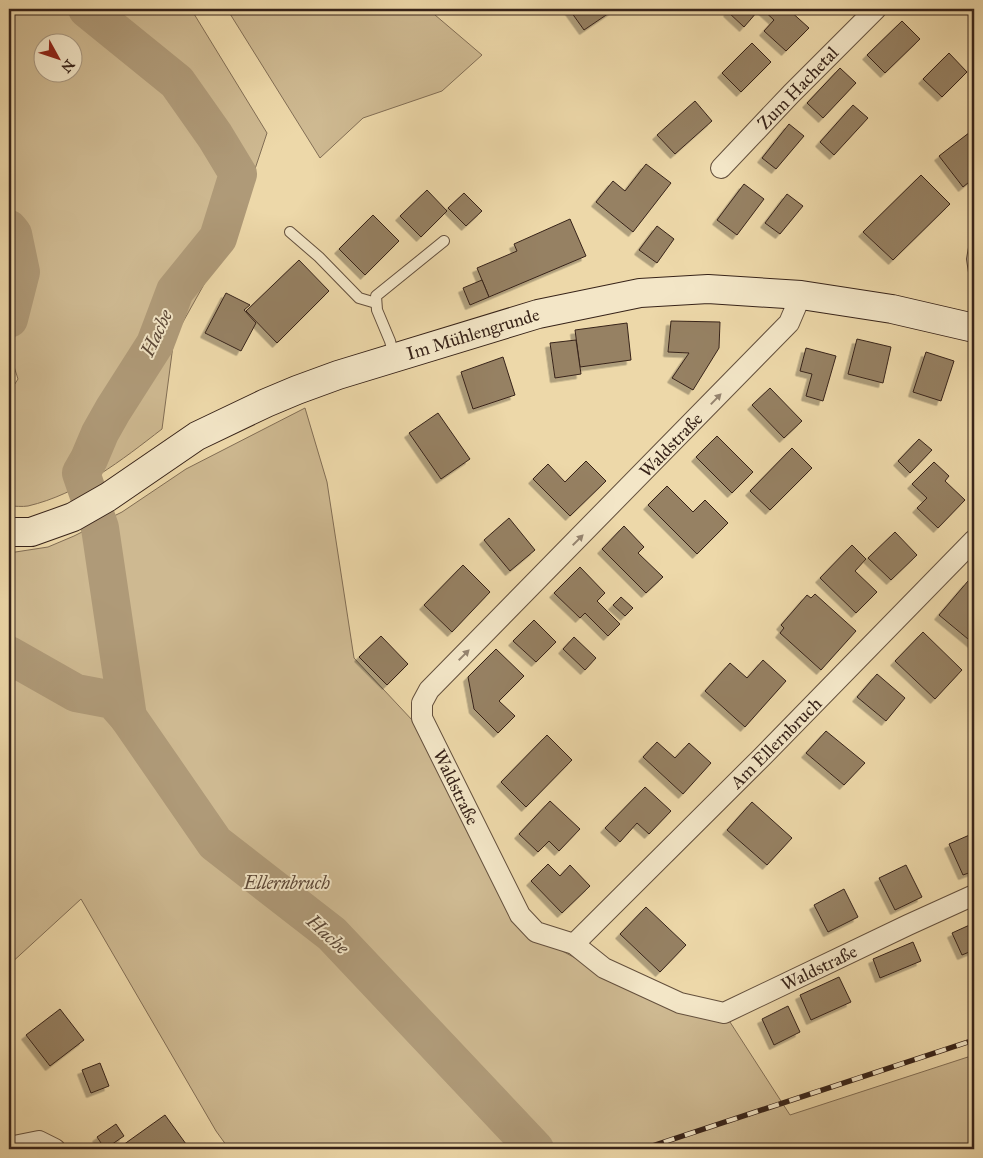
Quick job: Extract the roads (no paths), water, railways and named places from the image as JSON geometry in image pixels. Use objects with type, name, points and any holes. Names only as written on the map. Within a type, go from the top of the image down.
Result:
[{"type":"main road","name":"Im Mühlengrunde","points":[[9,532],[31,532],[73,518],[108,497],[197,436],[297,390],[394,357],[538,314],[640,293],[708,288],[801,295],[892,309],[974,328]]},
{"type":"street","name":"Zum Hachetal","points":[[722,168],[791,94],[876,9]]},
{"type":"street","name":"Waldstraße","points":[[801,295],[789,324],[430,690],[422,703],[422,718],[520,915],[536,932],[574,944],[604,968],[680,1003],[724,1013],[974,895]]},
{"type":"street","name":"Am Ellernbruch","points":[[574,944],[762,757],[974,540]]},
{"type":"street","points":[[9,1147],[39,1140],[55,1149]]},
{"type":"lane","points":[[290,232],[319,257],[359,298],[376,302]]},
{"type":"lane","points":[[394,357],[390,341],[377,310],[376,296],[444,241]]},
{"type":"lane","points":[[974,248],[972,259],[974,272]]},
{"type":"waterway","name":"Hache","points":[[87,9],[177,82],[215,136],[238,174],[218,238],[175,291],[155,344],[113,410],[81,473],[100,528],[128,717],[215,843],[332,934],[535,1149]]},
{"type":"waterway","points":[[9,229],[13,234],[21,272],[9,319]]},
{"type":"waterway","name":"Hache","points":[[9,655],[76,693],[113,700],[128,717]]},
{"type":"railway","points":[[643,1149],[974,1040]]},
{"type":"park label","name":"Ellernbruch","points":[[287,883]]}]
